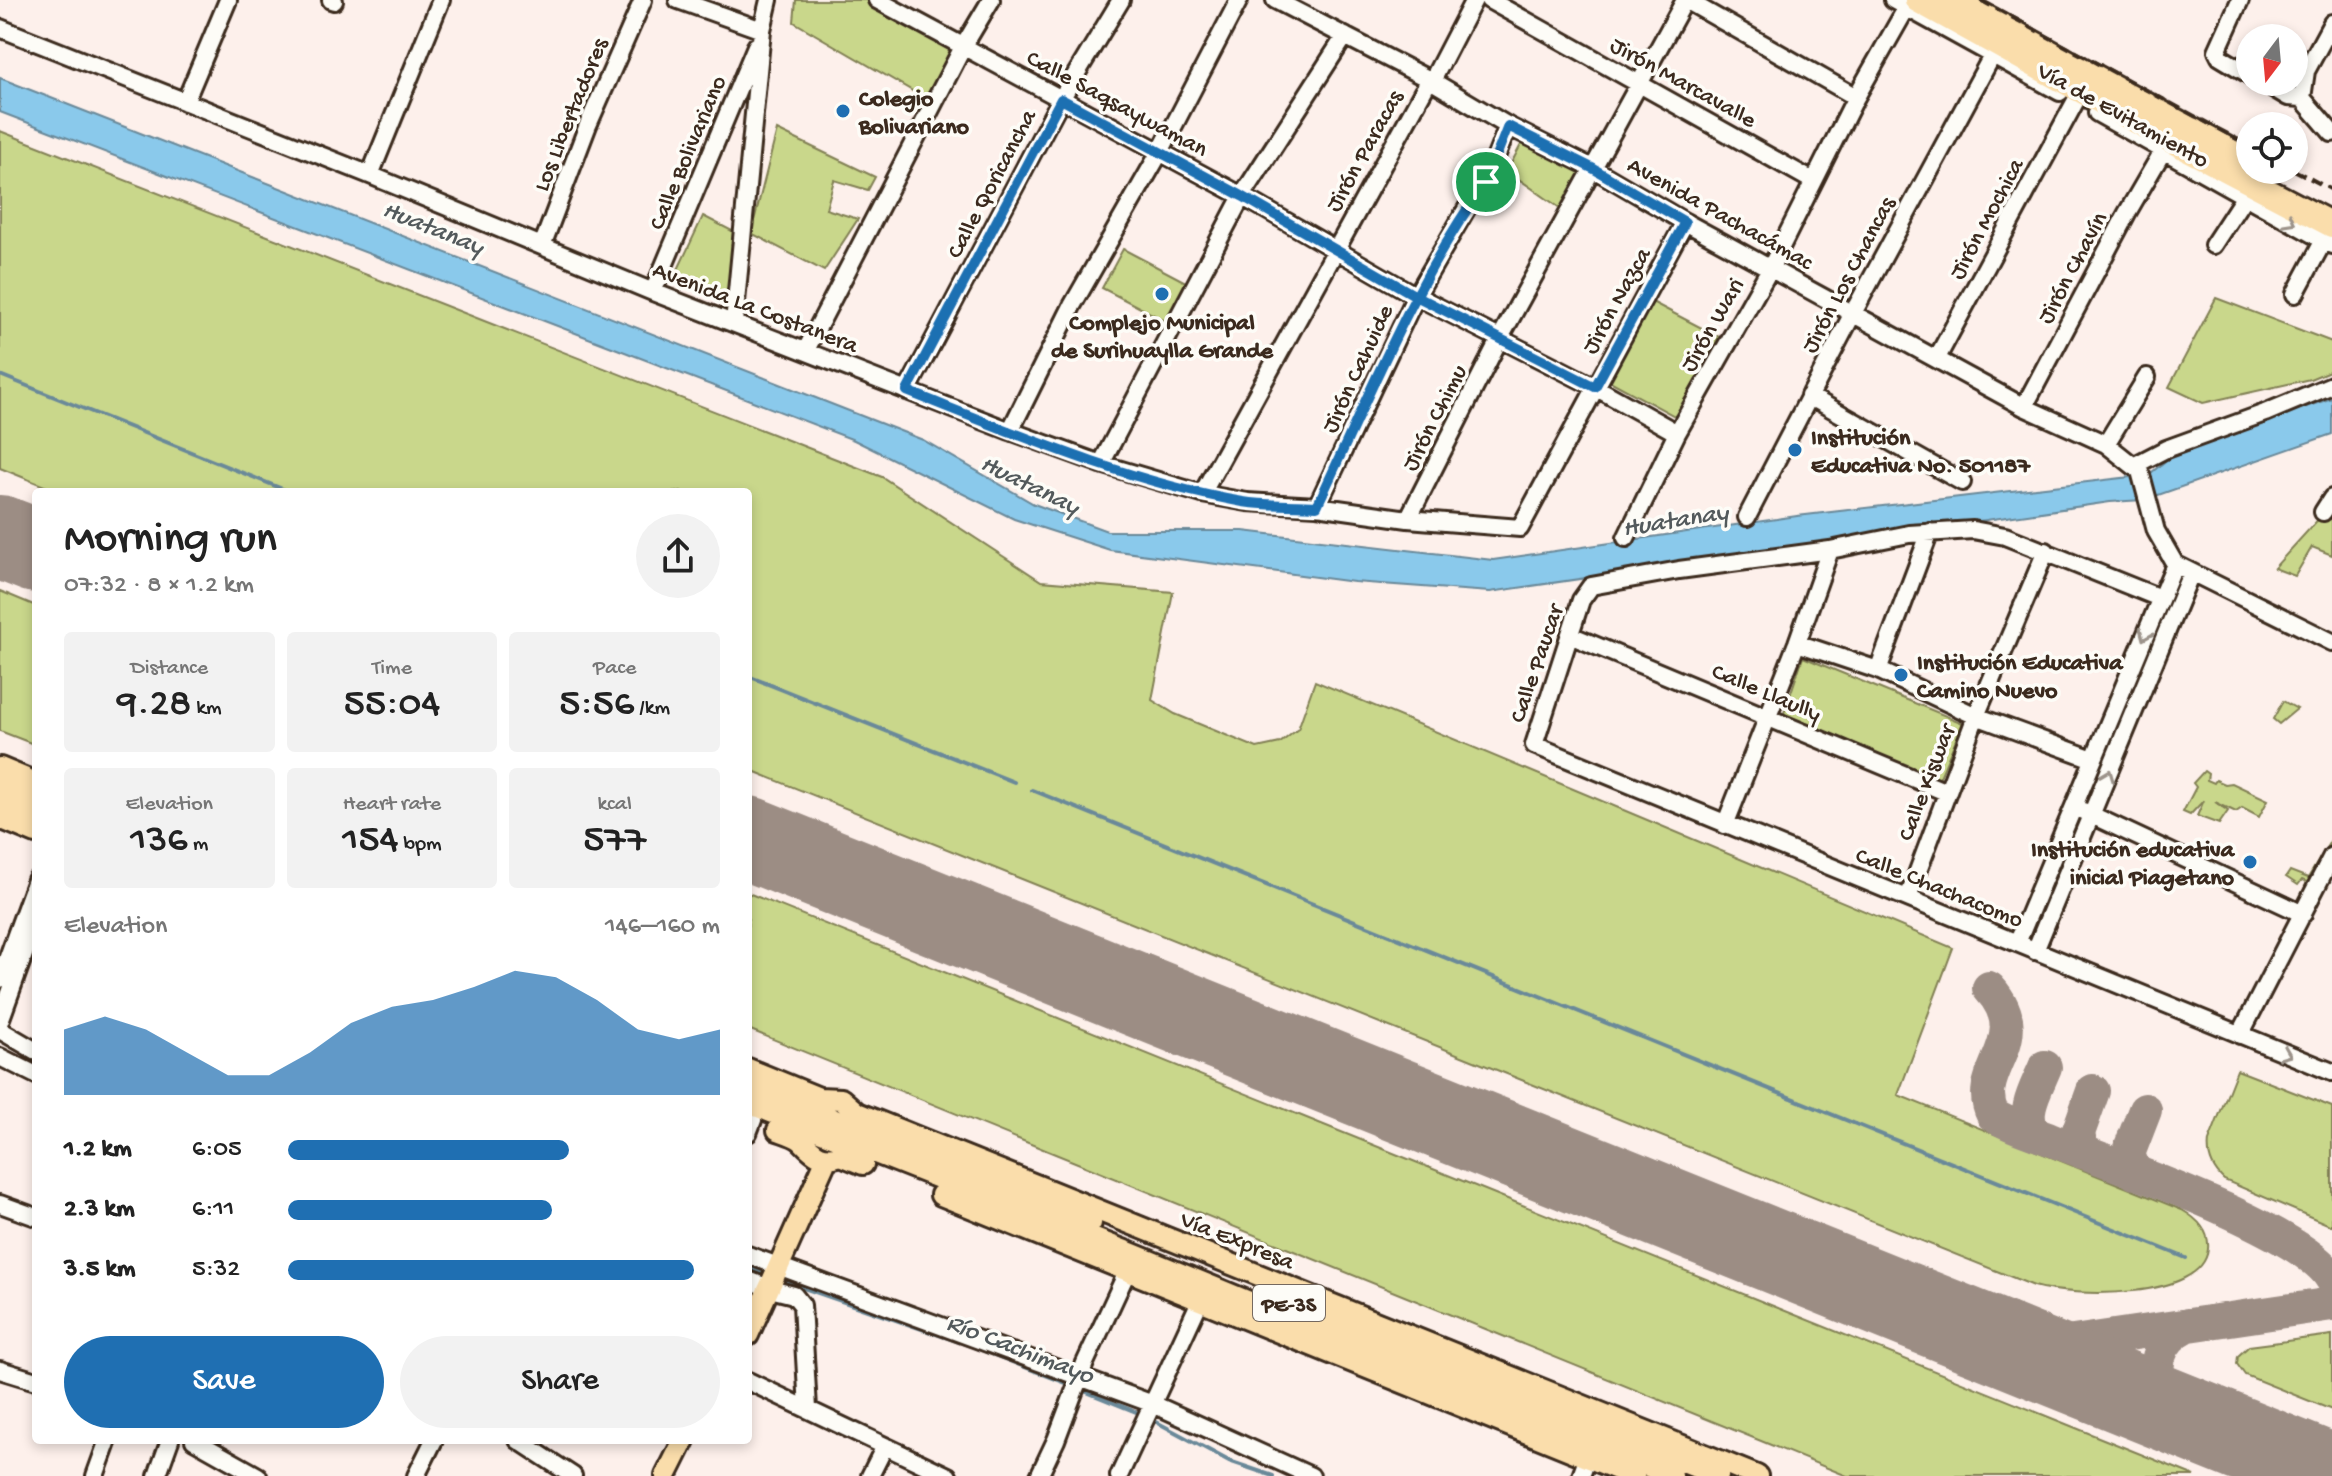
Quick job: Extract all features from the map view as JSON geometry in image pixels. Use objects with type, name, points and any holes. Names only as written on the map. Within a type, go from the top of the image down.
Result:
[{"type":"highway","name":"Vía de Evitamiento","points":[[1954,0],[2236,154]]},
{"type":"highway","name":"Vía de Evitamiento","points":[[1906,2],[2329,237]]},
{"type":"highway","points":[[2290,184],[2332,207]]},
{"type":"main road","points":[[0,768],[32,781]]},
{"type":"main road","points":[[0,784],[32,813]]},
{"type":"main road","points":[[0,803],[32,815]]},
{"type":"main road","points":[[0,818],[32,817]]},
{"type":"main road","name":"Vía Expresa","points":[[752,1072],[828,1133],[1276,1305],[1482,1389],[1718,1476]]},
{"type":"main road","name":"Vía Expresa","points":[[752,1087],[828,1133],[1128,1270],[1428,1391],[1585,1466],[1634,1476]]},
{"type":"main road","name":"Vía Expresa","points":[[752,1119],[828,1133],[1332,1305],[1757,1476]]},
{"type":"main road","points":[[752,1323],[768,1276],[828,1133]]},
{"type":"main road","points":[[752,1304],[768,1276]]},
{"type":"main road","points":[[1276,1305],[1332,1305]]},
{"type":"main road","points":[[1276,1305],[1315,1345]]},
{"type":"main road","points":[[1448,1352],[1482,1389]]},
{"type":"main road","points":[[1428,1391],[1482,1389]]},
{"type":"main road","name":"Vía Expresa","points":[[1482,1389],[1672,1476]]},
{"type":"main road","points":[[666,1476],[682,1444]]},
{"type":"main road","points":[[680,1476],[695,1444]]},
{"type":"street","points":[[185,102],[228,0]]},
{"type":"street","points":[[370,175],[441,0]]},
{"type":"street","name":"Los Libertadores","points":[[542,246],[588,125],[643,0]]},
{"type":"street","points":[[678,0],[762,30]]},
{"type":"street","points":[[734,323],[762,30],[769,0]]},
{"type":"street","name":"Calle Saqsaywaman","points":[[877,0],[1242,196],[1416,296],[1595,387],[1677,433]]},
{"type":"street","points":[[806,350],[963,47],[991,0]]},
{"type":"street","name":"Calle Qoricancha","points":[[907,391],[1061,99],[1121,0]]},
{"type":"street","points":[[1010,431],[1072,306],[1160,152],[1239,0]]},
{"type":"street","name":"Avenida Pachacámac","points":[[1275,0],[1594,169],[2024,407],[2106,444],[2137,468]]},
{"type":"street","name":"Jirón Paracas","points":[[1202,494],[1474,0]]},
{"type":"street","name":"Jirón Marcavalle","points":[[1489,0],[1813,181]]},
{"type":"street","points":[[1686,0],[1856,97]]},
{"type":"street","name":"Jirón Chimu","points":[[1408,519],[1500,338],[1686,0]]},
{"type":"street","points":[[2236,67],[2220,57],[2217,51],[2240,0]]},
{"type":"street","points":[[1906,2],[1992,56],[2078,96],[2163,151],[2329,237],[2295,294]]},
{"type":"street","name":"Jirón Wari","points":[[1626,538],[1677,433],[1771,267],[1906,2]]},
{"type":"street","points":[[2302,98],[2306,71],[2332,23]]},
{"type":"street","name":"Avenida La Costanera","points":[[0,28],[653,292],[1101,464],[1202,494],[1247,502],[1317,506],[1408,519],[1520,528]]},
{"type":"street","name":"Calle Bolivariano","points":[[653,292],[762,30]]},
{"type":"street","points":[[1101,464],[1242,196],[1345,36]]},
{"type":"street","name":"Jirón Los Chancas","points":[[1747,517],[1992,56]]},
{"type":"street","name":"Jirón Mochica","points":[[1937,358],[2078,96]]},
{"type":"street","points":[[2286,96],[2302,98],[2332,133]]},
{"type":"street","name":"Jirón Cahuide","points":[[1317,506],[1416,296],[1467,208],[1486,182],[1508,126]]},
{"type":"street","name":"Jirón Chavín","points":[[2024,407],[2163,151]]},
{"type":"street","points":[[2213,245],[2245,196]]},
{"type":"street","name":"Jirón Nazca","points":[[1520,528],[1685,222]]},
{"type":"street","points":[[2106,444],[2147,377]]},
{"type":"street","points":[[2332,385],[2166,449],[2137,468],[2161,542],[2175,564],[2332,642]]},
{"type":"street","points":[[1809,396],[1962,482]]},
{"type":"street","points":[[1725,825],[1830,550],[1930,532],[1989,532],[2046,551],[2160,598]]},
{"type":"street","points":[[1878,670],[1930,532]]},
{"type":"street","name":"Calle Paucar","points":[[1533,742],[1581,600],[1591,586],[1830,550]]},
{"type":"street","name":"Calle Kiswar","points":[[1908,898],[1976,716],[2046,551]]},
{"type":"street","points":[[2017,943],[2175,564]]},
{"type":"street","points":[[2035,951],[2191,573]]},
{"type":"street","name":"Calle Llaully","points":[[1570,635],[1946,792]]},
{"type":"street","points":[[1797,643],[1878,670],[1976,716],[2093,759]]},
{"type":"street","name":"Calle Chachacomo","points":[[1533,742],[1536,747],[1725,825],[2240,1035],[2331,1069]]},
{"type":"street","points":[[2074,807],[2303,914]]},
{"type":"street","points":[[2240,1035],[2332,856]]},
{"type":"street","points":[[0,979],[32,891]]},
{"type":"street","points":[[0,1021],[32,932]]},
{"type":"street","points":[[0,1030],[32,1049]]},
{"type":"street","points":[[0,1057],[32,1073]]},
{"type":"street","points":[[0,1204],[32,1216]]},
{"type":"street","points":[[752,1259],[802,1305],[808,1409]]},
{"type":"street","points":[[1039,1476],[1128,1270]]},
{"type":"street","points":[[768,1276],[1077,1384],[1148,1415],[1311,1476]]},
{"type":"street","points":[[1119,1476],[1201,1299]]},
{"type":"street","points":[[0,1370],[32,1380]]},
{"type":"street","points":[[752,1383],[943,1475]]},
{"type":"street","points":[[95,1476],[107,1444]]},
{"type":"street","points":[[157,1476],[169,1444]]},
{"type":"street","points":[[201,1444],[258,1476]]},
{"type":"street","points":[[416,1476],[432,1444]]},
{"type":"street","points":[[524,1444],[573,1476]]},
{"type":"street","points":[[870,1476],[885,1446]]},
{"type":"green space","points":[[796,0],[876,0],[965,48],[935,104],[794,22]]},
{"type":"green space","points":[[777,130],[875,177],[868,190],[834,180],[826,209],[858,219],[824,271],[751,233]]},
{"type":"green space","points":[[0,131],[882,477],[1041,581],[1173,592],[1152,700],[1175,714],[1257,748],[1280,743],[1298,729],[1315,681],[1953,948],[1898,1095],[2182,1210],[2204,1230],[2208,1249],[2201,1266],[2184,1278],[2161,1286],[2104,1293],[2034,1286],[752,771],[752,488],[49,488],[0,468]]},
{"type":"green space","points":[[1523,141],[1592,178],[1576,208],[1560,208],[1507,171]]},
{"type":"green space","points":[[703,216],[740,235],[729,298],[675,276]]},
{"type":"green space","name":"Complejo Municipal de Surihuaylla Grande","points":[[1123,249],[1199,289],[1179,328],[1102,288]]},
{"type":"green space","points":[[2216,298],[2332,342],[2332,370],[2310,379],[2203,403],[2169,387]]},
{"type":"green space","points":[[1650,301],[1719,337],[1678,418],[1608,380]]},
{"type":"green space","points":[[2332,504],[2332,555],[2312,547],[2295,576],[2274,568]]},
{"type":"green space","points":[[0,591],[32,604],[32,743],[0,731]]},
{"type":"green space","points":[[1803,657],[1963,723],[1937,784],[1782,719]]},
{"type":"green space","points":[[2283,701],[2297,709],[2279,724],[2273,719]]},
{"type":"green space","points":[[2204,771],[2208,774],[2207,780],[2232,783],[2268,800],[2259,817],[2242,808],[2236,812],[2215,802],[2228,811],[2219,824],[2197,816],[2204,800],[2190,815],[2183,812],[2196,787],[2193,783]]},
{"type":"green space","points":[[2332,838],[2332,853],[2296,908],[2307,882],[2302,880],[2298,885],[2286,877],[2290,871],[2308,878]]},
{"type":"green space","points":[[752,895],[2195,1476],[1847,1476],[752,1031]]},
{"type":"green space","points":[[2237,1070],[2332,1107],[2332,1226],[2224,1180],[2216,1172],[2210,1157],[2209,1141]]},
{"type":"green space","points":[[2332,1335],[2332,1410],[2245,1375],[2237,1364],[2238,1356],[2249,1346]]},
{"type":"water","points":[[0,78],[923,440],[1034,504],[1107,531],[1243,531],[1493,560],[1797,516],[2139,476],[2152,472],[2176,452],[2332,398],[2332,434],[2144,500],[2110,502],[1490,592],[1354,582],[1110,550],[1014,519],[854,440],[0,112]]},
{"type":"waterway","points":[[0,375],[280,488]]},
{"type":"waterway","points":[[752,678],[1014,782]]},
{"type":"waterway","points":[[1032,790],[2186,1258]]},
{"type":"waterway","name":"Río Cachimayo","points":[[752,1270],[766,1275]]},
{"type":"waterway","name":"Río Cachimayo","points":[[778,1279],[971,1346],[1071,1385]]},
{"type":"waterway","name":"Río Cachimayo","points":[[1079,1389],[1141,1414]]},
{"type":"waterway","name":"Río Cachimayo","points":[[1149,1418],[1229,1461],[1273,1476]]},
{"type":"taxiway","points":[[1989,988],[2002,1007],[2007,1024],[2005,1040],[1989,1084],[1988,1099],[1993,1115],[2247,1220],[2315,1260],[2332,1279]]},
{"type":"taxiway","points":[[2033,1132],[2029,1108],[2045,1067]]},
{"type":"taxiway","points":[[2082,1152],[2078,1133],[2093,1091]]},
{"type":"taxiway","points":[[2135,1173],[2128,1154],[2145,1110]]},
{"type":"taxiway","points":[[2020,1350],[2332,1304]]},
{"type":"taxiway","points":[[2159,1406],[2158,1359],[2167,1341],[2188,1325]]},
{"type":"runway","points":[[0,537],[32,549]]},
{"type":"runway","points":[[752,840],[2332,1476]]},
{"type":"railway","points":[[1980,0],[2236,138]]},
{"type":"railway","points":[[2308,177],[2332,190]]},
{"type":"place","name":"Colegio Bolivariano","points":[[843,111]]},
{"type":"place","name":"Complejo Municipal de Surihuaylla Grande","points":[[1162,294]]},
{"type":"place","name":"Institución Educativa No. 501187","points":[[1795,450]]},
{"type":"place","name":"Institución Educativa Camino Nuevo","points":[[1901,675]]},
{"type":"place","name":"Institución educativa inicial Piagetano","points":[[2250,862]]},
{"type":"route","points":[[1486,182],[1467,208],[1416,296],[1317,506],[1247,502],[1202,494],[1101,464],[907,391],[1061,99],[1242,196],[1416,296],[1595,387],[1685,222],[1594,169],[1508,126],[1486,182]]},
{"type":"water label","name":"Huatanay","points":[[434,226]]},
{"type":"water label","name":"Huatanay","points":[[1031,483]]},
{"type":"water label","name":"Huatanay","points":[[1675,518]]}]
